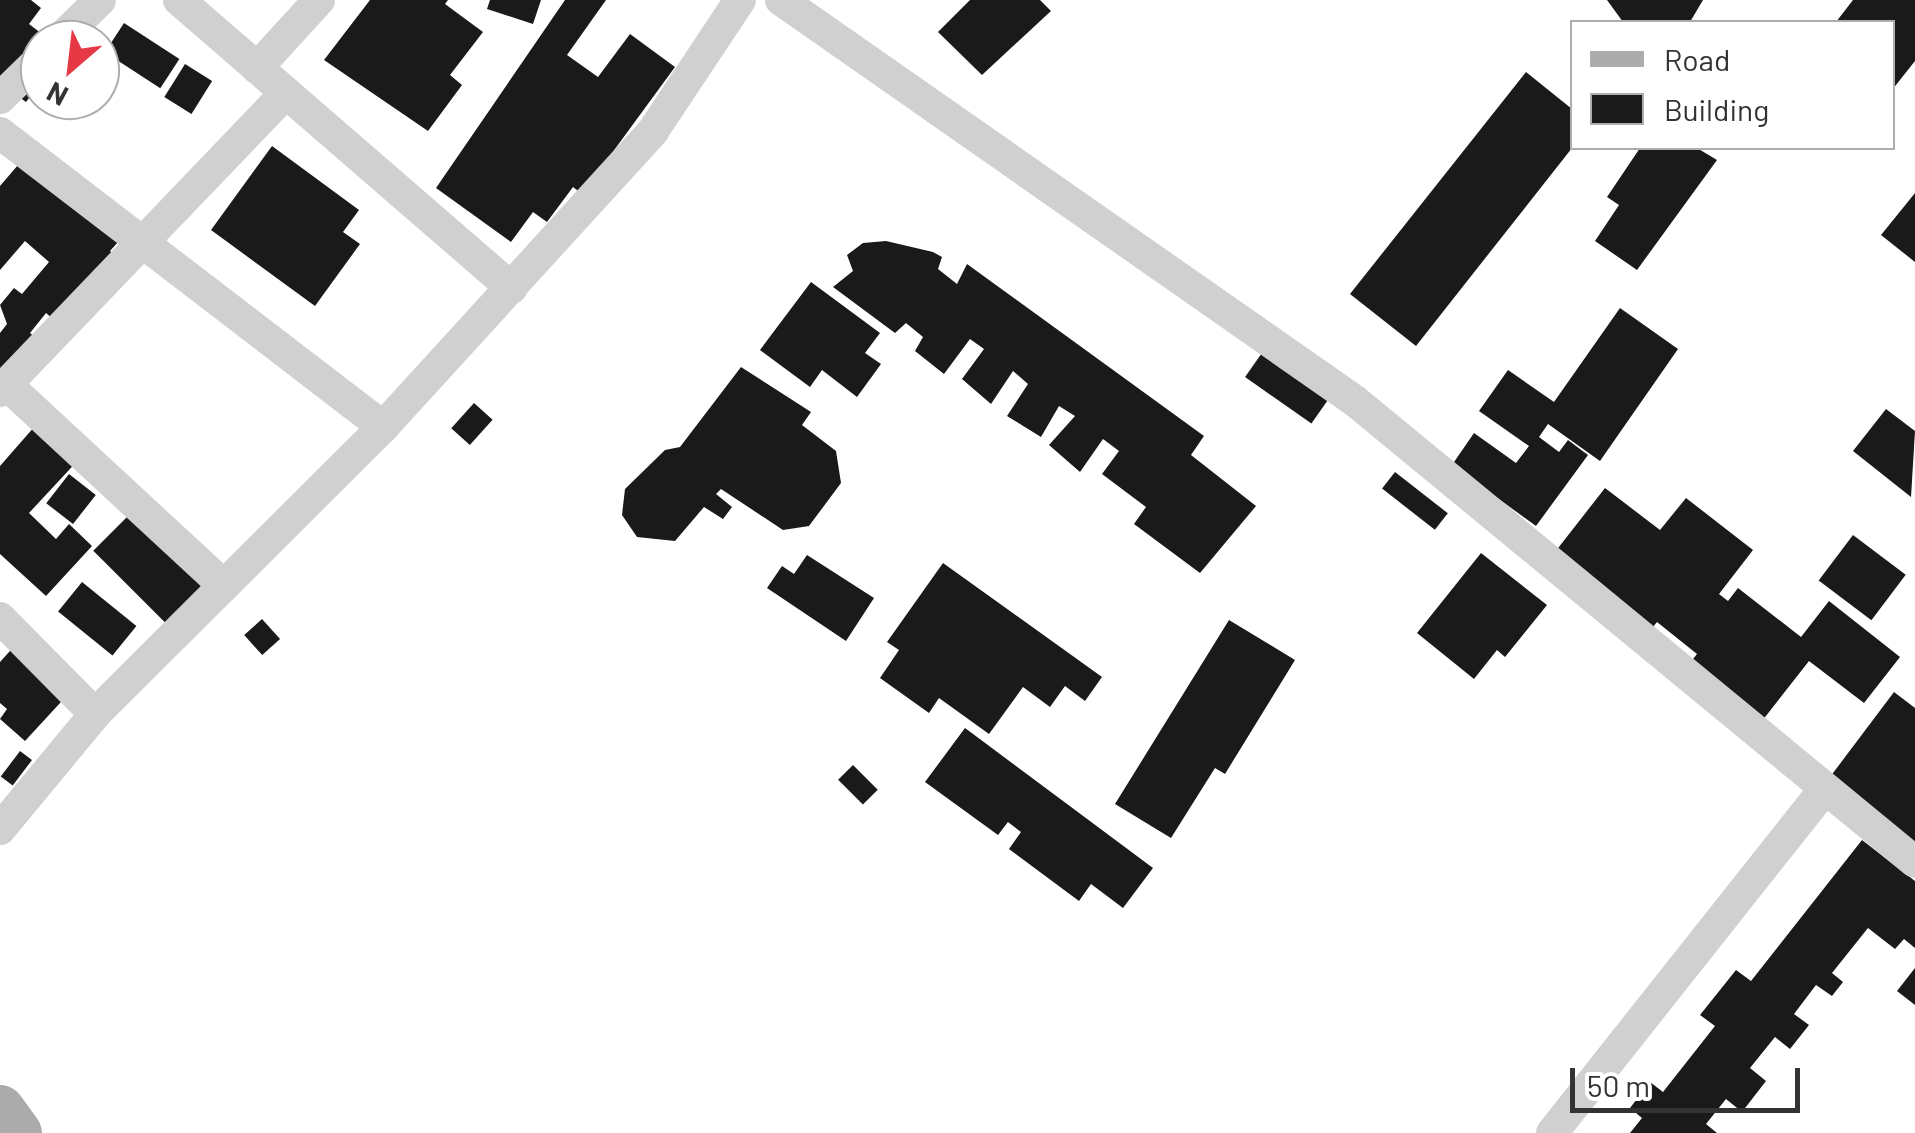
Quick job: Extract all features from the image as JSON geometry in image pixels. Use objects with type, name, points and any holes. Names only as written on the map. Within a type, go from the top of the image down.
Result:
[{"type":"street","points":[[80,20],[100,0]]},
{"type":"street","points":[[179,0],[510,288]]},
{"type":"street","points":[[257,68],[319,0]]},
{"type":"street","points":[[0,828],[95,714],[383,428],[653,131],[740,0]]},
{"type":"street","points":[[782,0],[1355,401],[1915,862]]},
{"type":"street","points":[[0,98],[20,78]]},
{"type":"street","points":[[224,586],[3,387],[140,240],[286,93]]},
{"type":"street","points":[[0,133],[383,428]]},
{"type":"street","points":[[0,618],[95,714]]},
{"type":"street","points":[[1553,1133],[1825,790]]},
{"type":"building","points":[[0,0],[31,0],[41,8],[32,20],[20,20],[20,98],[0,83]]},
{"type":"building","points":[[370,0],[448,0],[445,4],[483,32],[450,75],[462,85],[428,131],[324,60]]},
{"type":"building","points":[[490,0],[541,0],[533,24],[487,9]]},
{"type":"building","points":[[565,0],[606,0],[567,55],[598,77],[630,34],[675,67],[582,194],[573,187],[547,222],[533,212],[511,242],[436,188]]},
{"type":"building","points":[[970,0],[1040,0],[1051,11],[982,75],[938,32]]},
{"type":"building","points":[[1607,0],[1703,0],[1691,20],[1622,20]]},
{"type":"building","points":[[1853,0],[1915,0],[1915,61],[1895,86],[1895,20],[1838,20]]},
{"type":"building","points":[[124,23],[179,59],[160,88],[120,62],[120,29]]},
{"type":"building","points":[[185,64],[212,81],[191,114],[164,97]]},
{"type":"building","points":[[1526,72],[1570,107],[1570,150],[1416,346],[1350,294]]},
{"type":"building","points":[[272,146],[359,210],[343,232],[360,244],[315,306],[211,230]]},
{"type":"building","points":[[1639,150],[1700,150],[1717,160],[1637,270],[1595,241],[1619,205],[1607,197]]},
{"type":"building","points":[[24,158],[119,241],[110,251],[130,269],[72,335],[46,313],[30,333],[45,345],[0,400],[0,333],[7,324],[0,305],[14,288],[22,294],[49,262],[25,241],[0,270],[0,186]]},
{"type":"building","points":[[1915,193],[1915,262],[1881,235]]},
{"type":"building","points":[[886,241],[942,257],[938,269],[957,284],[967,264],[1204,436],[1191,455],[1256,506],[1200,573],[1134,524],[1146,507],[1102,474],[1119,451],[1103,439],[1080,472],[1049,445],[1075,416],[1059,406],[1041,437],[1007,416],[1028,384],[1013,371],[991,404],[962,379],[984,349],[970,339],[944,374],[915,351],[923,337],[906,323],[895,333],[833,287],[853,271],[847,255],[863,243]]},
{"type":"building","points":[[811,282],[880,333],[865,353],[881,364],[857,397],[822,370],[810,387],[760,350]]},
{"type":"building","points":[[1620,308],[1678,349],[1600,461],[1548,424],[1539,437],[1559,452],[1568,440],[1588,455],[1536,526],[1452,465],[1474,433],[1516,463],[1529,446],[1479,411],[1508,370],[1554,402]]},
{"type":"building","points":[[1264,350],[1330,396],[1311,423],[1245,377]]},
{"type":"building","points":[[741,367],[811,412],[802,425],[836,451],[841,483],[809,526],[783,530],[721,489],[716,494],[732,507],[723,519],[704,507],[675,541],[637,537],[622,515],[625,489],[665,450],[680,447]]},
{"type":"building","points":[[474,403],[493,420],[470,445],[451,428]]},
{"type":"building","points":[[1886,409],[1915,431],[1911,497],[1853,451]]},
{"type":"building","points":[[42,418],[82,456],[29,513],[56,539],[69,524],[92,546],[46,596],[0,554],[0,466]]},
{"type":"building","points":[[1395,472],[1448,513],[1435,530],[1382,489]]},
{"type":"building","points":[[69,474],[96,495],[73,524],[46,503]]},
{"type":"building","points":[[1605,488],[1660,530],[1686,498],[1753,550],[1719,594],[1728,601],[1738,588],[1801,637],[1829,601],[1900,657],[1864,703],[1809,661],[1762,721],[1689,664],[1697,654],[1657,622],[1652,628],[1555,552]]},
{"type":"building","points":[[135,509],[209,583],[167,624],[93,551]]},
{"type":"building","points":[[1853,535],[1906,575],[1871,620],[1819,581]]},
{"type":"building","points":[[1481,553],[1547,605],[1505,657],[1497,650],[1474,679],[1417,633]]},
{"type":"building","points":[[807,555],[874,598],[846,641],[767,588],[782,566],[794,574]]},
{"type":"building","points":[[943,563],[1102,677],[1085,701],[1065,686],[1050,707],[1023,687],[989,734],[939,698],[929,713],[880,678],[899,650],[887,642]]},
{"type":"building","points":[[82,582],[136,626],[112,656],[58,612]]},
{"type":"building","points":[[262,619],[280,639],[262,655],[244,635]]},
{"type":"building","points":[[1229,620],[1295,660],[1225,774],[1215,768],[1171,838],[1115,804]]},
{"type":"building","points":[[18,642],[72,690],[25,741],[0,719],[7,709],[0,703],[0,662]]},
{"type":"building","points":[[1894,692],[1915,708],[1915,848],[1827,781]]},
{"type":"building","points":[[965,728],[1153,868],[1123,908],[1091,884],[1079,901],[1009,849],[1021,832],[1008,822],[998,835],[925,782]]},
{"type":"building","points":[[20,751],[32,760],[13,786],[1,777]]},
{"type":"building","points":[[853,765],[878,790],[863,805],[838,780]]},
{"type":"building","points":[[1862,840],[1915,881],[1915,948],[1904,939],[1895,949],[1868,928],[1832,973],[1843,982],[1832,996],[1816,985],[1794,1014],[1809,1025],[1790,1049],[1775,1037],[1750,1068],[1766,1081],[1742,1112],[1726,1099],[1706,1124],[1717,1133],[1630,1133],[1642,1118],[1630,1108],[1650,1082],[1663,1092],[1715,1026],[1700,1015],[1736,970],[1751,981]]},
{"type":"building","points":[[1915,968],[1915,1005],[1897,991]]}]
